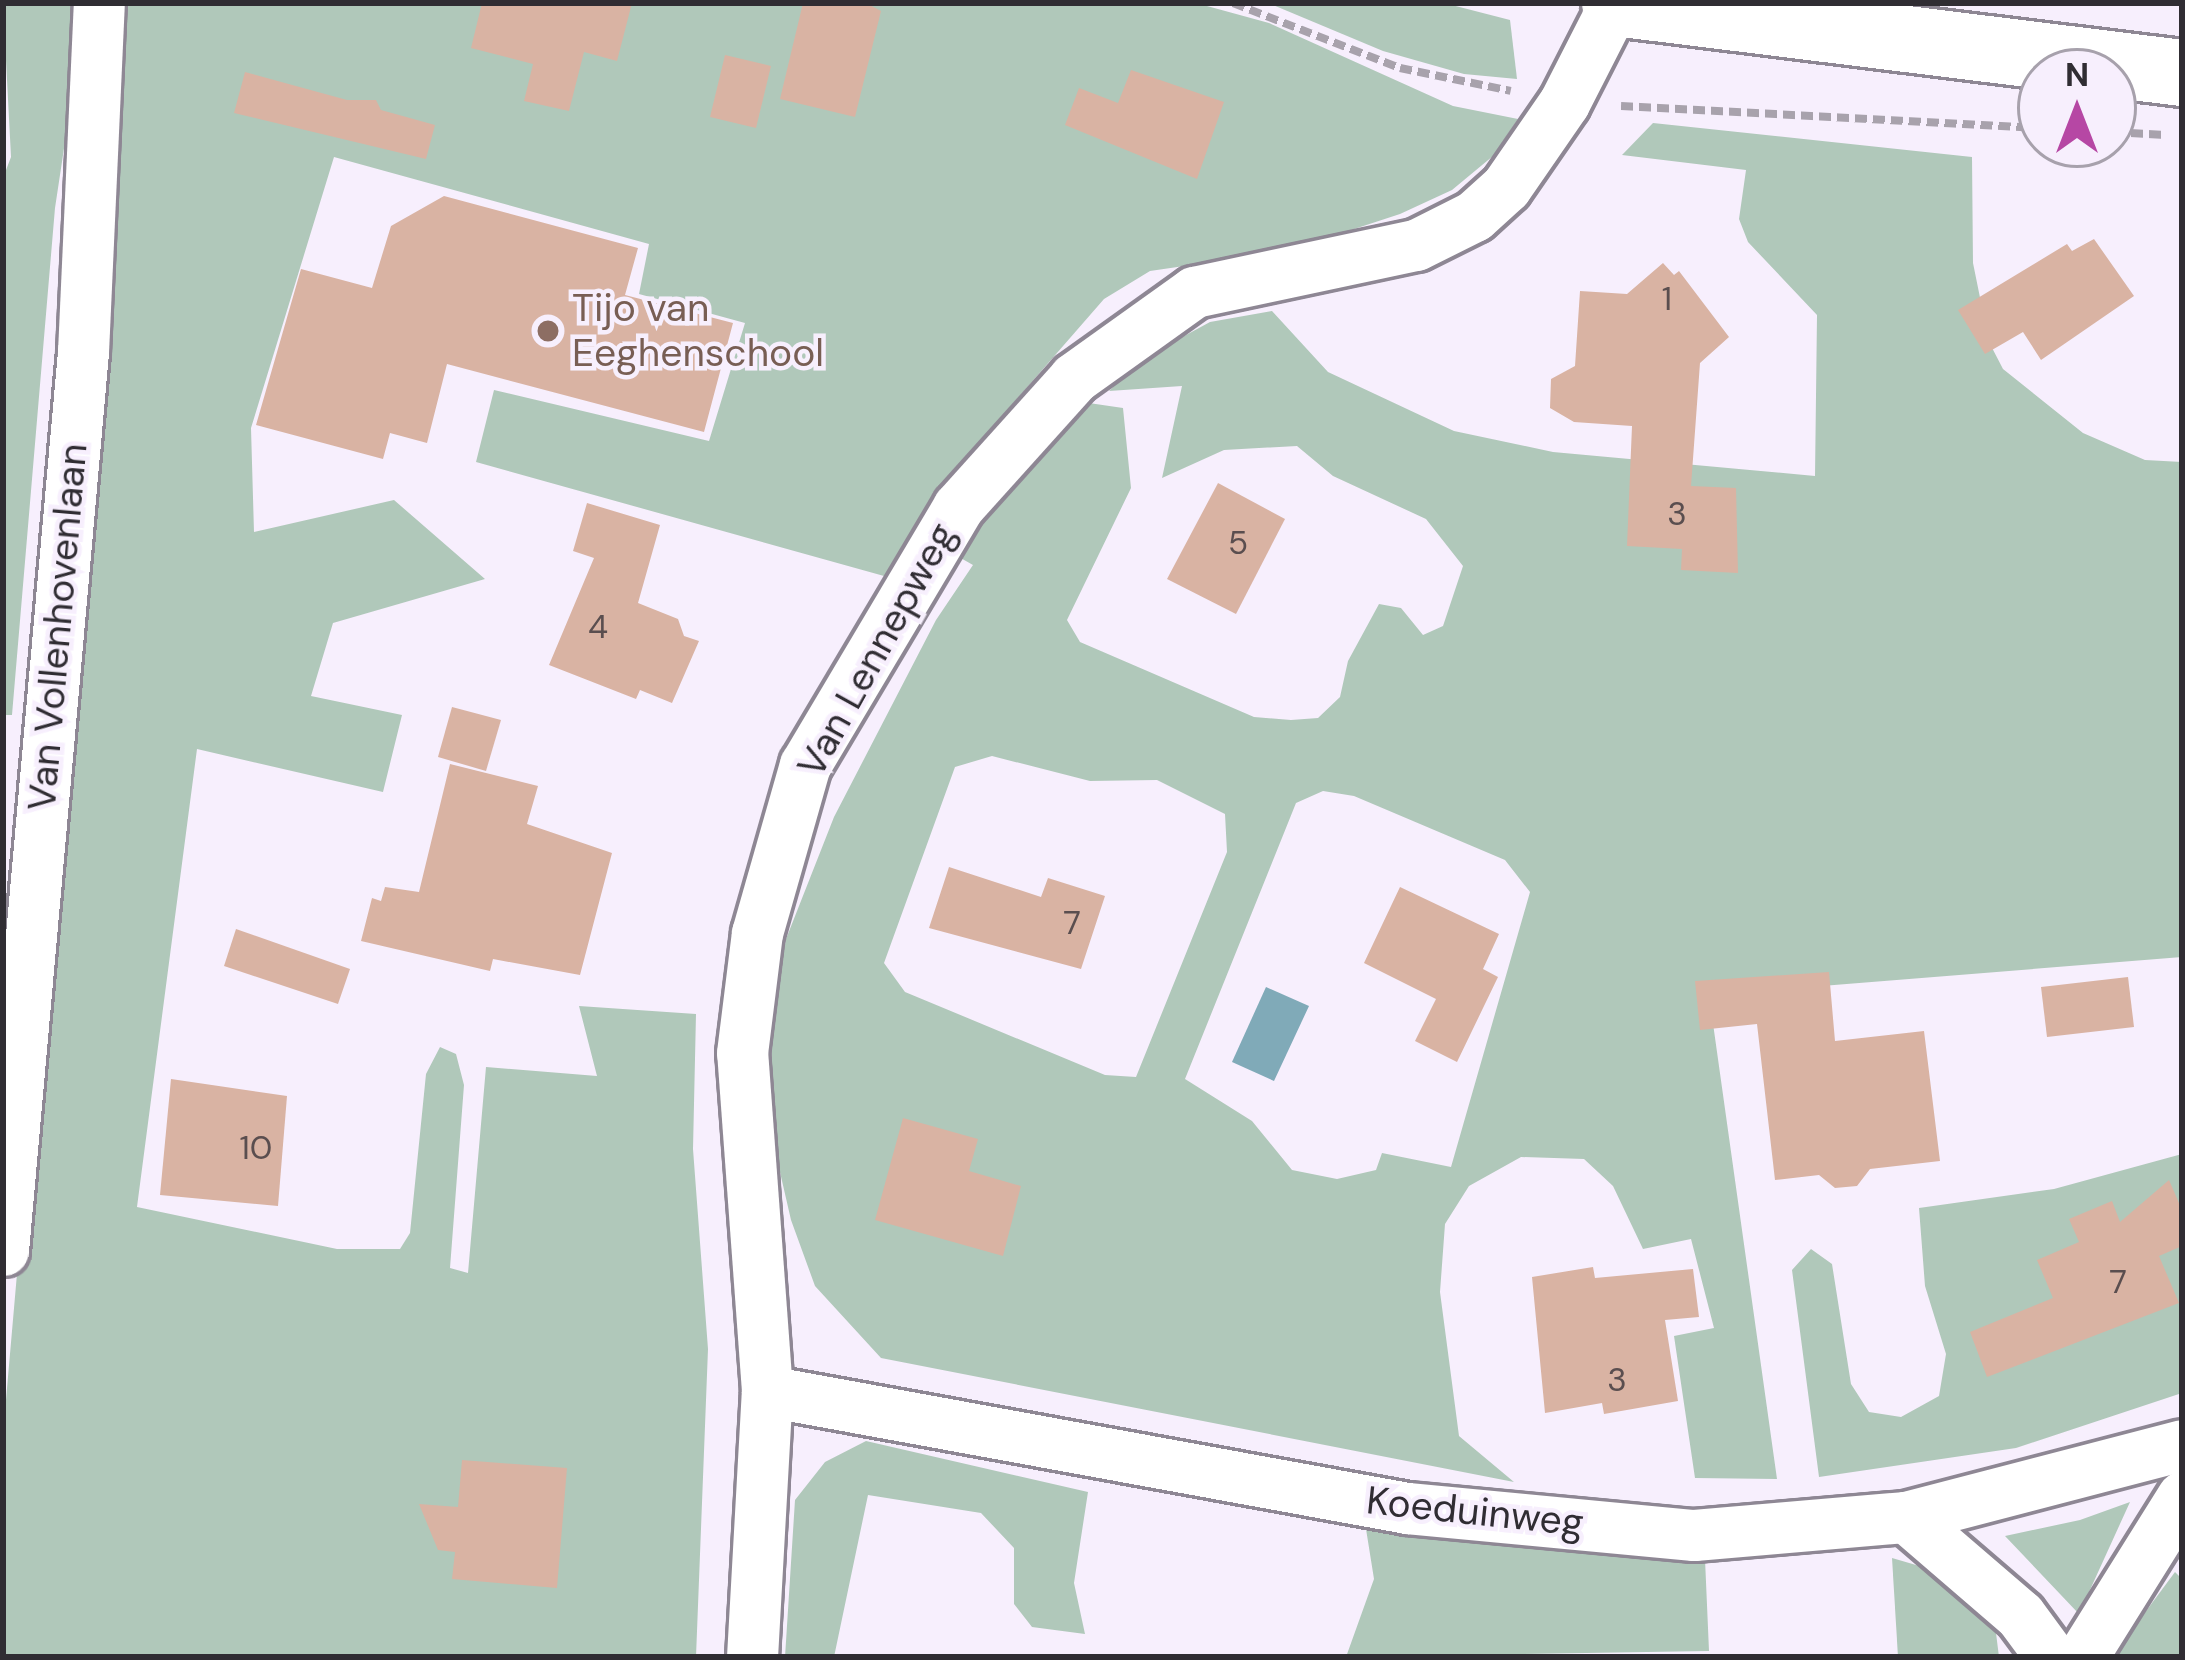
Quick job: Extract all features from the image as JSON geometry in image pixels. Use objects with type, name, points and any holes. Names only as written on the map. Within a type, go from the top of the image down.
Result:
[{"type":"main road","points":[[1615,3],[2182,73]]},
{"type":"street","name":"Van Vollenhovenlaan","points":[[3,1250],[83,352],[99,3]]},
{"type":"street","name":"Van Lennepweg","points":[[752,1657],[767,1391],[742,1053],[758,933],[805,765],[958,507],[1074,379],[1195,292],[1416,245],[1474,216],[1506,187],[1564,103],[1615,3]]},
{"type":"street","name":"Koeduinweg","points":[[767,1391],[1407,1508],[1694,1534],[1906,1517],[2182,1445]]},
{"type":"street","points":[[2082,1657],[2182,1497]]},
{"type":"street","points":[[1906,1517],[2020,1615],[2051,1657]]},
{"type":"path","points":[[2137,133],[2182,136]]},
{"type":"green space","points":[[3,3],[86,3],[55,208],[12,715],[3,715],[3,178],[11,157]]},
{"type":"green space","points":[[128,3],[1196,3],[1269,23],[1453,106],[1518,119],[1493,156],[1452,190],[1400,214],[1287,251],[1150,271],[1104,299],[989,431],[884,576],[476,462],[494,390],[709,441],[745,323],[639,294],[649,244],[334,157],[251,428],[254,532],[394,500],[485,579],[333,623],[311,696],[402,715],[383,792],[197,749],[137,1207],[337,1249],[400,1249],[410,1233],[426,1074],[440,1047],[456,1054],[464,1085],[450,1268],[468,1273],[486,1067],[597,1076],[579,1006],[696,1014],[693,1149],[708,1349],[696,1657],[3,1657],[3,1434]]},
{"type":"green space","points":[[1268,3],[1444,3],[1510,20],[1517,79],[1464,74],[1383,51]]},
{"type":"green space","points":[[1653,123],[1972,157],[1973,263],[1989,342],[2003,369],[2083,433],[2145,460],[2182,462],[2182,957],[1709,995],[1777,1479],[1695,1478],[1674,1336],[1714,1328],[1691,1239],[1643,1249],[1613,1186],[1584,1159],[1521,1157],[1469,1186],[1445,1224],[1440,1292],[1459,1436],[1514,1482],[881,1358],[815,1286],[791,1220],[771,1133],[772,1011],[786,939],[834,817],[936,620],[973,565],[950,552],[1082,402],[1123,408],[1131,488],[1067,620],[1080,642],[1254,717],[1291,720],[1318,718],[1340,697],[1348,661],[1379,604],[1401,608],[1423,635],[1443,626],[1463,566],[1426,519],[1333,476],[1297,446],[1224,450],[1162,478],[1182,386],[1109,391],[1140,360],[1210,322],[1272,311],[1328,372],[1454,431],[1553,452],[1815,476],[1817,315],[1748,242],[1739,219],[1746,170],[1622,155]],"holes":[[[992,756],[1090,781],[1157,780],[1225,814],[1227,852],[1136,1077],[1105,1075],[905,992],[884,963],[955,767]],[[1323,791],[1354,796],[1505,860],[1530,892],[1451,1167],[1382,1153],[1376,1170],[1337,1179],[1292,1170],[1252,1121],[1185,1079],[1296,803]]]},
{"type":"green space","points":[[2182,1154],[2182,1393],[2016,1448],[1819,1477],[1792,1270],[1811,1249],[1832,1264],[1851,1384],[1869,1412],[1901,1417],[1939,1396],[1946,1354],[1925,1286],[1919,1208],[2054,1189]]},
{"type":"green space","points":[[866,1441],[1088,1492],[1074,1583],[1085,1634],[1032,1627],[1014,1604],[1014,1548],[981,1513],[868,1495],[834,1657],[785,1657],[795,1500],[825,1462]]},
{"type":"green space","points":[[2130,1502],[2079,1614],[2005,1536],[2080,1520]]},
{"type":"green space","points":[[1366,1529],[1705,1559],[1709,1651],[1346,1657],[1374,1579]]},
{"type":"green space","points":[[1892,1558],[1940,1572],[1967,1594],[1996,1633],[1999,1657],[1898,1657]]},
{"type":"green space","points":[[2175,1572],[2182,1579],[2182,1657],[2112,1657]]},
{"type":"water","points":[[1266,987],[1309,1006],[1274,1081],[1232,1062]]},
{"type":"building","points":[[482,3],[632,3],[617,61],[584,52],[569,111],[524,101],[533,64],[471,48]]},
{"type":"building","points":[[803,3],[866,3],[881,11],[855,117],[780,99]]},
{"type":"building","points":[[725,55],[771,66],[756,128],[710,117]]},
{"type":"building","points":[[1131,70],[1224,102],[1197,179],[1065,125],[1079,88],[1118,103]]},
{"type":"building","points":[[245,72],[347,100],[376,100],[381,110],[435,125],[426,159],[234,113]]},
{"type":"building","points":[[444,196],[638,248],[625,295],[733,323],[704,432],[447,364],[427,443],[390,433],[383,459],[256,425],[301,269],[372,288],[391,226]]},
{"type":"building","points":[[2094,239],[2134,296],[2041,360],[2023,332],[1985,354],[1958,310],[2067,244],[2072,251]]},
{"type":"building","points":[[1663,263],[1674,275],[1679,271],[1729,337],[1700,363],[1691,486],[1736,488],[1738,573],[1681,570],[1682,549],[1627,546],[1632,426],[1574,422],[1550,408],[1551,379],[1575,366],[1580,291],[1627,294]]},
{"type":"building","points":[[1218,483],[1285,519],[1236,614],[1167,579]]},
{"type":"building","points":[[587,503],[660,525],[638,603],[678,619],[684,636],[699,641],[672,703],[640,690],[636,699],[549,665],[594,558],[573,551]]},
{"type":"building","points":[[452,707],[501,720],[486,771],[438,757]]},
{"type":"building","points":[[450,764],[538,786],[527,824],[612,853],[580,975],[493,959],[490,971],[361,941],[372,898],[381,901],[385,887],[419,892]]},
{"type":"building","points":[[949,867],[1041,897],[1048,878],[1105,896],[1081,969],[929,928]]},
{"type":"building","points":[[1400,887],[1499,934],[1483,969],[1498,977],[1457,1062],[1415,1041],[1436,999],[1364,963]]},
{"type":"building","points":[[236,929],[350,969],[338,1004],[224,966]]},
{"type":"building","points":[[1829,972],[1835,1041],[1924,1031],[1940,1161],[1870,1169],[1857,1186],[1835,1188],[1819,1175],[1775,1180],[1757,1024],[1700,1030],[1695,981]]},
{"type":"building","points":[[2128,977],[2134,1027],[2047,1037],[2041,987]]},
{"type":"building","points":[[171,1079],[287,1096],[278,1206],[160,1195]]},
{"type":"building","points":[[903,1118],[978,1139],[969,1171],[1021,1186],[1003,1256],[875,1220]]},
{"type":"building","points":[[2169,1180],[2182,1210],[2182,1246],[2159,1256],[2179,1303],[1987,1377],[1970,1332],[2053,1298],[2037,1260],[2079,1242],[2069,1219],[2112,1201],[2120,1222]]},
{"type":"building","points":[[1593,1267],[1595,1278],[1693,1269],[1699,1317],[1665,1320],[1678,1401],[1604,1414],[1602,1403],[1545,1413],[1532,1277]]},
{"type":"building","points":[[462,1460],[567,1468],[557,1588],[452,1579],[455,1552],[438,1550],[419,1504],[458,1507]]},
{"type":"place","name":"Tijo van Eeghenschool","points":[[548,331]]}]
